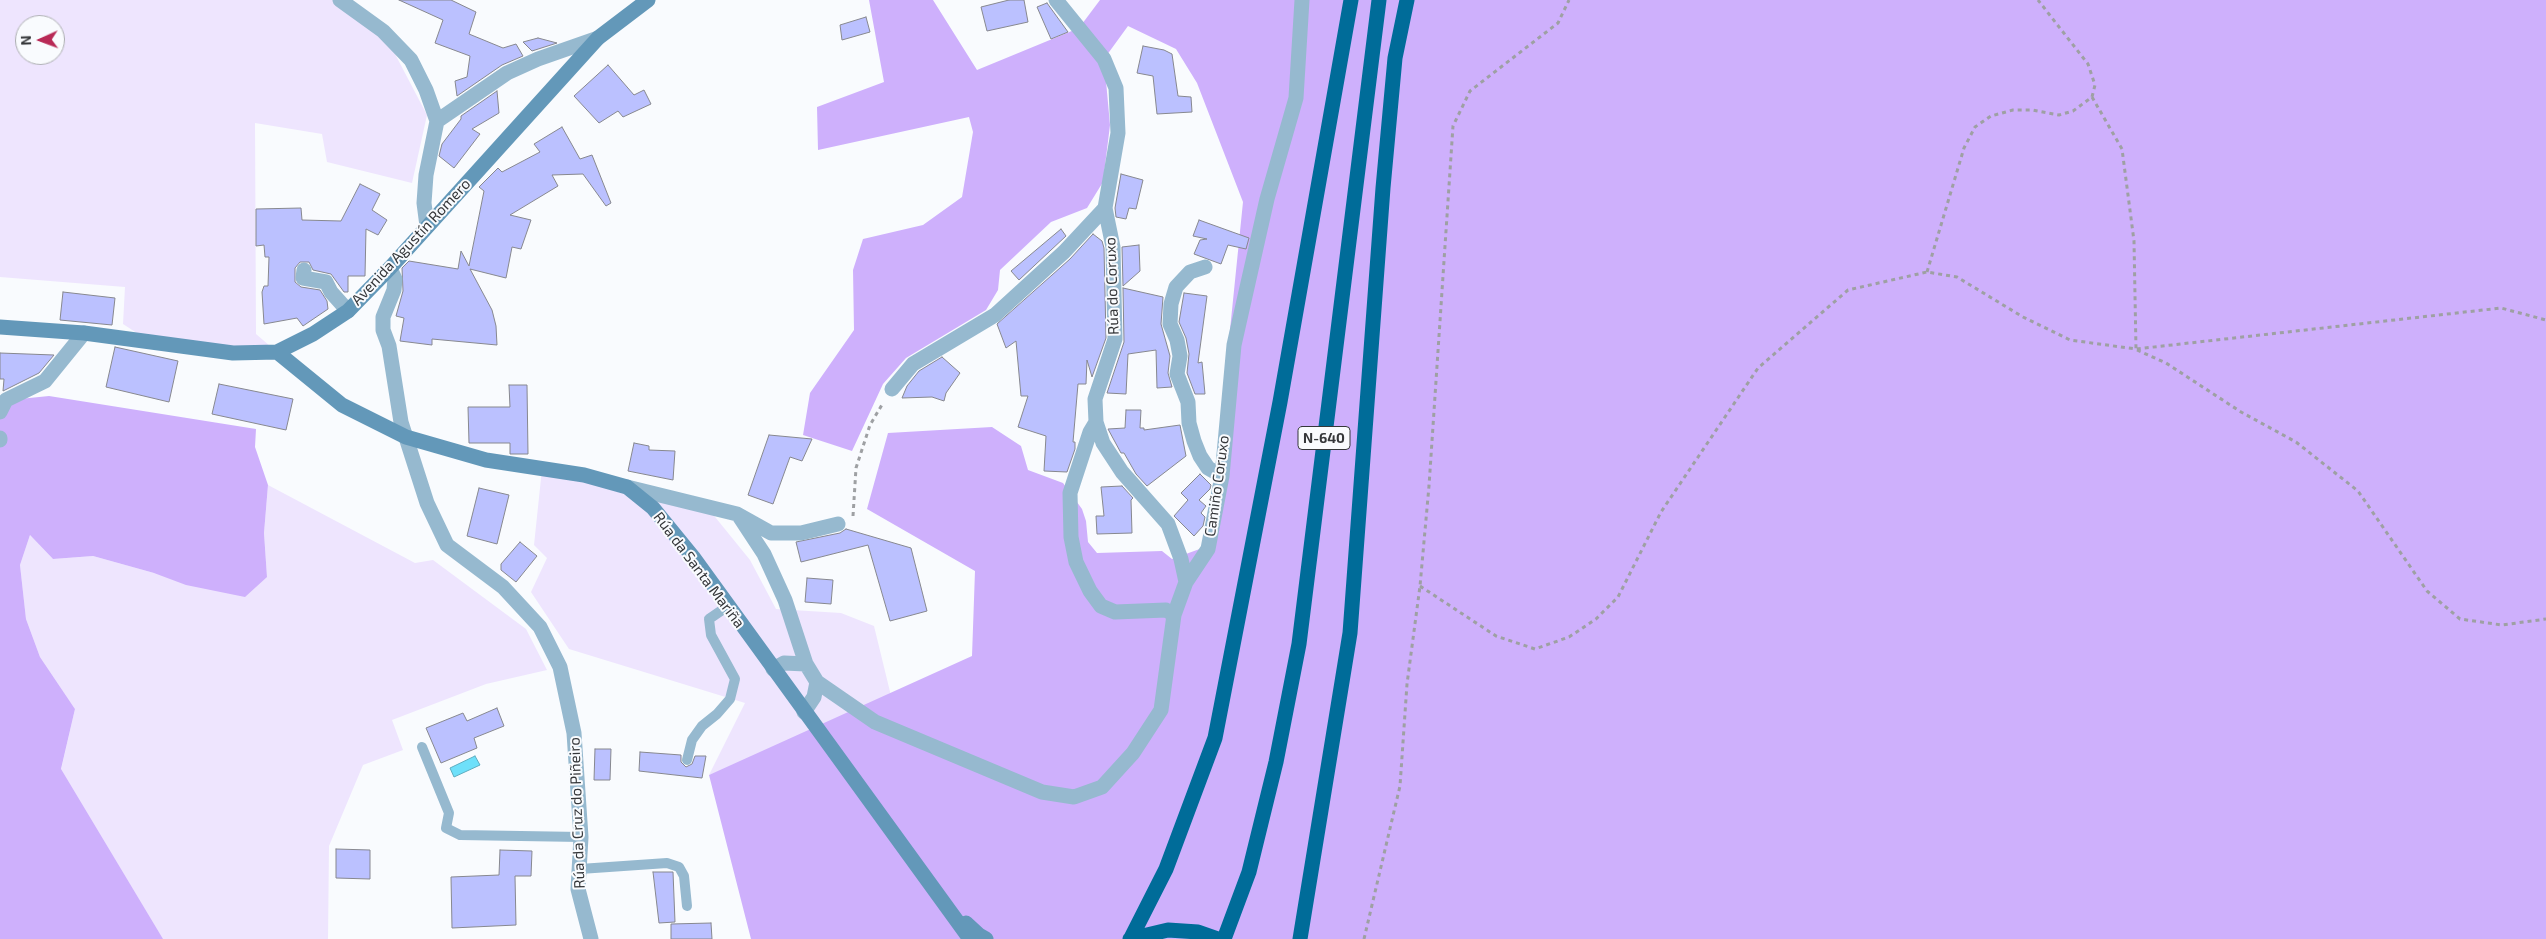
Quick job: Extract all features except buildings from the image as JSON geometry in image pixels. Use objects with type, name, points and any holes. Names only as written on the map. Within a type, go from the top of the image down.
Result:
[{"type":"highway","points":[[1131,939],[1166,869],[1215,738],[1280,402],[1351,0]]},
{"type":"highway","name":"N-640","points":[[1224,939],[1248,872],[1276,762],[1299,644],[1379,0]]},
{"type":"highway","points":[[1300,939],[1350,633],[1383,188],[1395,58],[1407,0]]},
{"type":"highway","points":[[1131,939],[1151,932],[1177,930],[1198,932],[1218,939]]},
{"type":"street","points":[[341,0],[383,31],[411,60],[426,90],[437,121],[426,175],[424,203],[427,226]]},
{"type":"street","name":"Avenida Agustín Romero","points":[[0,327],[84,333],[233,353],[277,352],[313,334],[348,311],[390,268],[598,38],[648,0]]},
{"type":"street","points":[[892,389],[913,364],[995,315],[1064,252],[1105,208],[1118,133],[1116,88],[1104,59],[1056,0]]},
{"type":"street","name":"Camiño Coruxo","points":[[817,682],[875,722],[1042,792],[1074,797],[1102,787],[1133,753],[1161,710],[1174,615],[1186,582],[1208,549],[1222,476],[1234,345],[1267,200],[1296,98],[1302,0]]},
{"type":"street","points":[[437,121],[507,73],[538,59],[598,38]]},
{"type":"street","name":"Rúa do Coruxo","points":[[1105,208],[1113,247],[1115,339],[1095,399],[1096,422],[1103,443],[1122,472],[1168,524],[1181,559],[1186,582]]},
{"type":"street","points":[[1205,267],[1190,272],[1176,287],[1171,304],[1170,324],[1177,340],[1180,356],[1177,374],[1180,386],[1188,402],[1189,423],[1194,441],[1200,456],[1208,468],[1222,476]]},
{"type":"street","name":"Rúa da Cruz do Piñeiro","points":[[390,268],[394,278],[394,290],[383,317],[384,330],[389,346],[406,437],[415,460],[427,504],[447,545],[503,587],[540,626],[560,667],[574,733],[580,837],[578,889],[591,939]]},
{"type":"street","points":[[304,270],[303,278],[326,282],[330,292],[348,311]]},
{"type":"street","points":[[0,412],[6,400],[45,381],[84,333]]},
{"type":"street","name":"Rúa da Santa Mariña","points":[[277,352],[342,405],[406,437],[486,460],[584,475],[627,487],[653,508],[693,557],[970,939]]},
{"type":"street","name":"Rúa do Coruxo","points":[[1096,422],[1090,432],[1070,493],[1071,537],[1076,562],[1090,591],[1101,606],[1116,612],[1166,610],[1174,615]]},
{"type":"street","points":[[627,487],[737,514],[771,533],[800,532],[838,524]]},
{"type":"street","points":[[737,514],[764,554],[785,600],[806,664],[817,682],[814,697],[804,712]]},
{"type":"street","points":[[773,669],[784,663],[806,664]]},
{"type":"street","name":"Rúa da Santa Mariña","points":[[938,894],[978,935],[986,939]]},
{"type":"lane","points":[[687,760],[692,740],[702,726],[717,714],[730,699],[734,679],[711,635],[709,620],[728,606]]},
{"type":"lane","points":[[422,747],[449,813],[446,828],[460,835],[580,837]]},
{"type":"lane","points":[[580,869],[667,863],[679,867],[684,876],[687,906]]},
{"type":"path","points":[[1364,939],[1400,786],[1407,684],[1420,586],[1445,266],[1453,126],[1470,91],[1558,24],[1568,0]]},
{"type":"path","points":[[1927,272],[1964,148],[1975,127],[1991,116],[2013,110],[2032,110],[2059,115],[2073,111],[2092,97],[2095,85],[2088,64],[2038,0]]},
{"type":"path","points":[[2092,97],[2122,149],[2134,241],[2136,349]]},
{"type":"path","points":[[1420,586],[1496,636],[1535,649],[1570,637],[1596,619],[1618,597],[1661,512],[1758,368],[1848,290],[1927,272],[1957,277],[2023,317],[2070,340],[2136,349],[2501,308],[2546,320]]},
{"type":"path","points":[[2136,349],[2166,363],[2241,412],[2296,442],[2358,491],[2427,591],[2460,618],[2502,625],[2546,619]]},
{"type":"path","points":[[838,524],[852,518],[856,468],[870,425],[892,389]]},
{"type":"shaded area","points":[[0,0],[335,0],[383,31],[427,115],[412,183],[327,162],[322,134],[255,123],[256,334],[277,352],[152,343],[123,324],[125,287],[0,277]]},
{"type":"shaded area","points":[[869,0],[933,0],[977,70],[1079,28],[1100,0],[2546,0],[2546,939],[751,939],[709,775],[972,656],[975,571],[867,509],[888,433],[992,427],[1021,446],[1028,470],[1063,483],[1082,509],[1086,521],[1088,542],[1097,553],[1162,551],[1172,559],[1208,546],[1243,202],[1197,83],[1176,49],[1128,26],[1104,59],[1110,125],[1103,182],[1087,208],[1051,222],[1000,270],[998,290],[986,310],[906,358],[883,384],[852,451],[803,435],[810,393],[854,330],[853,270],[863,239],[923,225],[962,197],[973,132],[969,117],[818,150],[817,107],[884,82]]},
{"type":"shaded area","points":[[49,396],[256,429],[255,447],[268,485],[264,533],[267,577],[245,597],[186,585],[154,573],[93,556],[53,559],[30,535],[20,565],[26,619],[40,657],[75,709],[61,769],[163,939],[0,939],[0,401]]},
{"type":"shaded area","points":[[542,469],[707,507],[750,560],[776,609],[841,613],[874,626],[893,704],[709,775],[745,703],[569,649],[531,592],[547,558],[534,545]]},
{"type":"shaded area","points":[[268,485],[415,563],[433,560],[526,629],[547,670],[486,684],[392,720],[403,750],[363,765],[329,846],[328,939],[150,939],[57,787],[75,709],[40,657],[26,619],[20,565],[30,535],[53,559],[93,556],[154,573],[267,577],[264,533]]},
{"type":"water","points":[[475,756],[480,765],[454,777],[450,768]]}]
